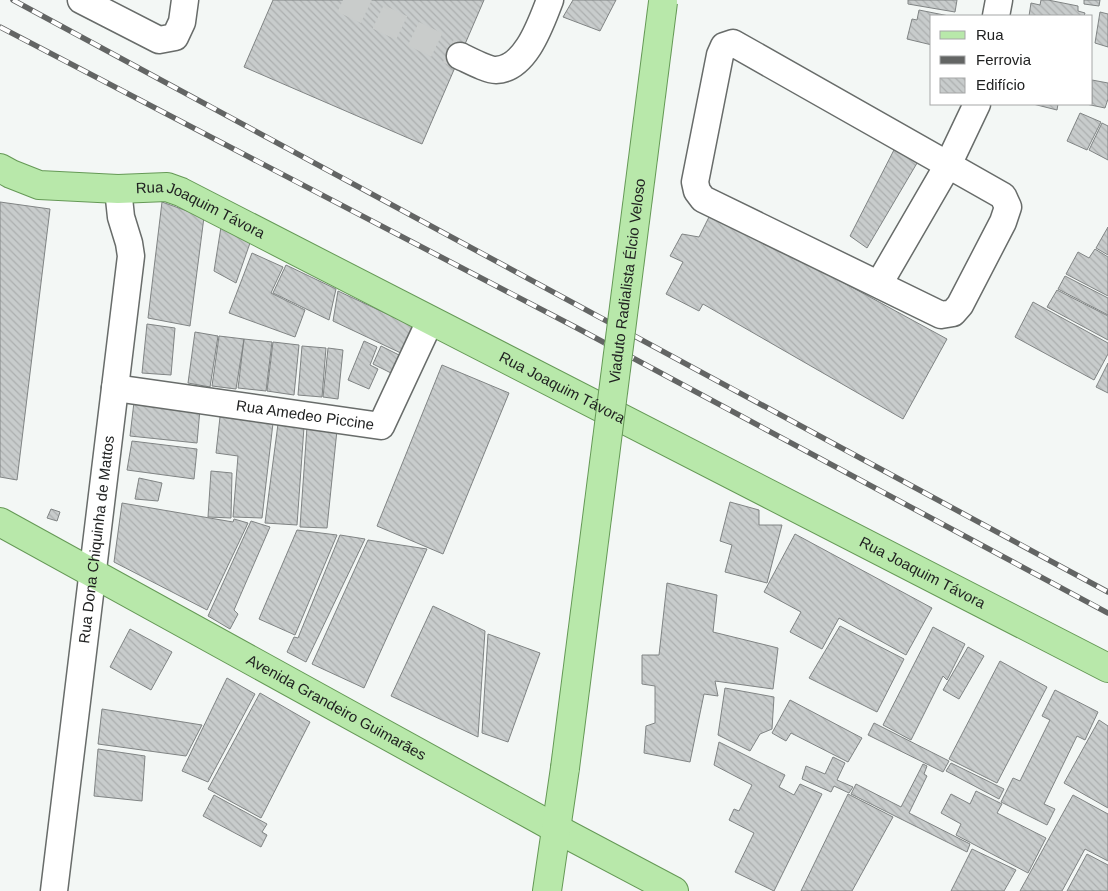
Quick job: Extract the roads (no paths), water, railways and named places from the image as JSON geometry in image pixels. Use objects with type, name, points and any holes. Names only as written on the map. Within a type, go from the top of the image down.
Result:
[{"type":"main road","name":"Viaduto Radialista Élcio Veloso","points":[[547,891],[663,1]]},
{"type":"main road","name":"Rua Joaquim Távora","points":[[0,168],[39,185],[118,189],[167,187],[182,192],[1108,668]]},
{"type":"main road","name":"Avenida Grandeiro Guimarães","points":[[0,522],[555,828],[674,891]]},
{"type":"street","points":[[80,0],[159,40],[175,36],[182,22],[185,0]]},
{"type":"street","points":[[460,56],[494,70],[509,68],[532,44],[550,0]]},
{"type":"street","points":[[996,15],[999,0]]},
{"type":"street","points":[[733,43],[948,165],[1003,196],[1008,208],[1003,222],[960,306],[953,313],[941,314],[703,199],[697,191],[695,182],[720,55],[724,46],[733,43]]},
{"type":"street","points":[[879,284],[948,165],[977,105]]},
{"type":"street","name":"Rua Dona Chiquinha de Mattos","points":[[54,891],[131,256],[121,217],[118,189]]},
{"type":"street","name":"Rua Amedeo Piccine","points":[[115,388],[381,426],[430,321]]},
{"type":"tunnel","points":[[343,0],[460,56]]},
{"type":"railway","points":[[13,0],[1108,592]]},
{"type":"railway","points":[[0,27],[577,328],[1108,613]]}]
